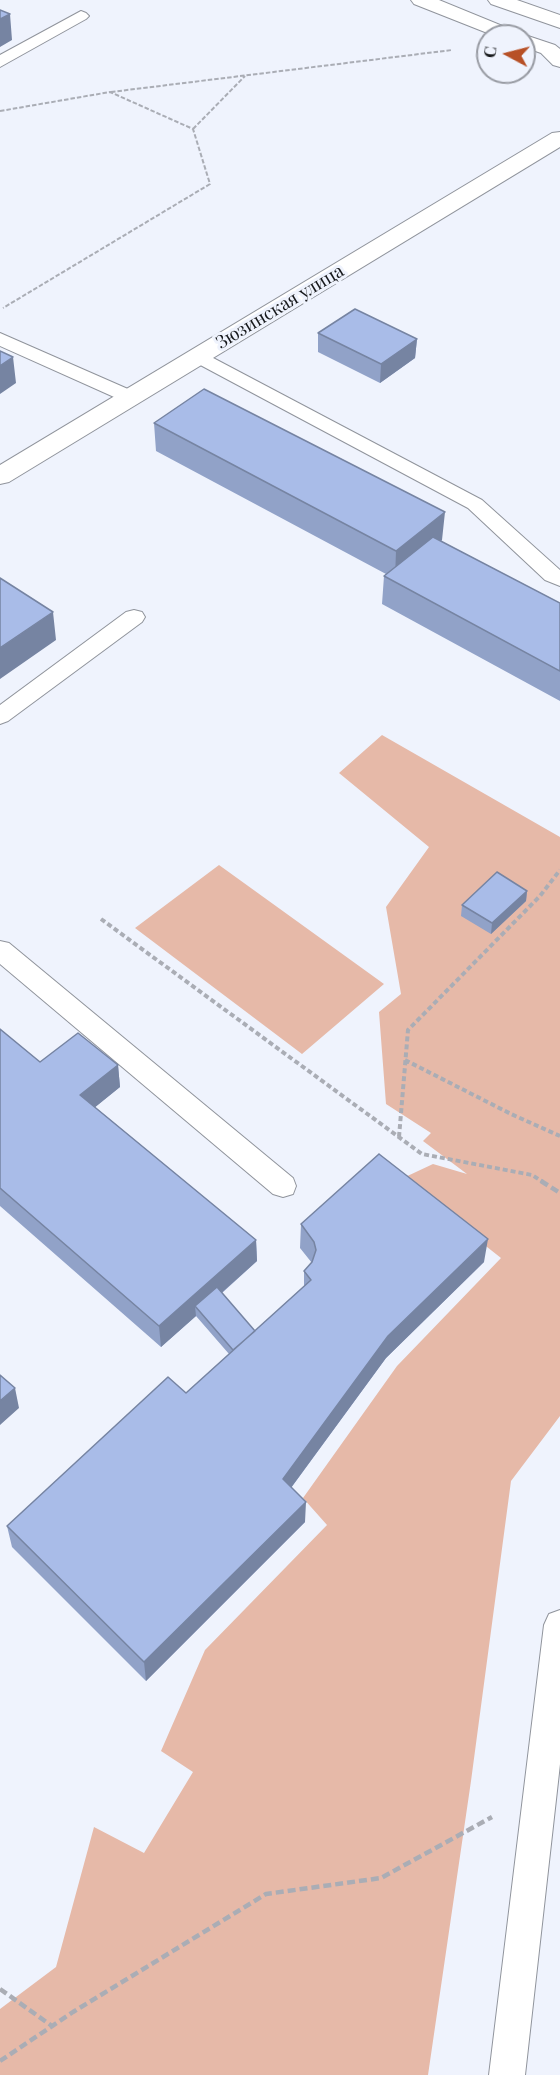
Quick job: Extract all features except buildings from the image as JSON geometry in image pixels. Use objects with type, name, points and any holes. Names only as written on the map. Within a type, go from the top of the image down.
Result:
[{"type":"street","points":[[421,0],[482,24]]},
{"type":"street","points":[[498,0],[560,22]]},
{"type":"street","points":[[536,45],[549,50],[560,61]]},
{"type":"street","name":"Зюзинская улица","points":[[0,476],[560,138]]},
{"type":"lane","points":[[0,62],[81,16]]},
{"type":"lane","points":[[0,339],[130,397]]},
{"type":"lane","points":[[198,356],[475,504],[552,575],[560,579]]},
{"type":"lane","points":[[0,716],[134,616]]},
{"type":"lane","points":[[0,950],[283,1186]]},
{"type":"lane","points":[[507,2075],[560,1625]]},
{"type":"path","points":[[0,111],[110,92],[452,50]]},
{"type":"path","points":[[193,129],[246,75]]},
{"type":"path","points":[[0,309],[210,184],[193,129],[110,92]]},
{"type":"path","points":[[399,1137],[408,1030],[540,896],[560,870]]},
{"type":"path","points":[[101,919],[422,1154],[532,1175],[560,1193]]},
{"type":"path","points":[[405,1060],[511,1114],[560,1136]]},
{"type":"path","points":[[0,2061],[52,2026],[266,1894],[381,1878],[540,1791]]},
{"type":"path","points":[[0,1989],[52,2026]]},
{"type":"shaded area","points":[[382,735],[560,837],[560,1416],[511,1481],[471,1781],[428,2075],[0,2075],[0,2009],[56,1967],[94,1827],[144,1853],[193,1772],[161,1751],[205,1650],[327,1525],[303,1498],[397,1366],[501,1258],[401,1179],[433,1164],[467,1174],[423,1141],[431,1133],[386,1104],[379,1012],[401,994],[386,907],[429,847],[339,773]]},
{"type":"shaded area","points":[[219,865],[384,984],[302,1054],[135,928]]}]
